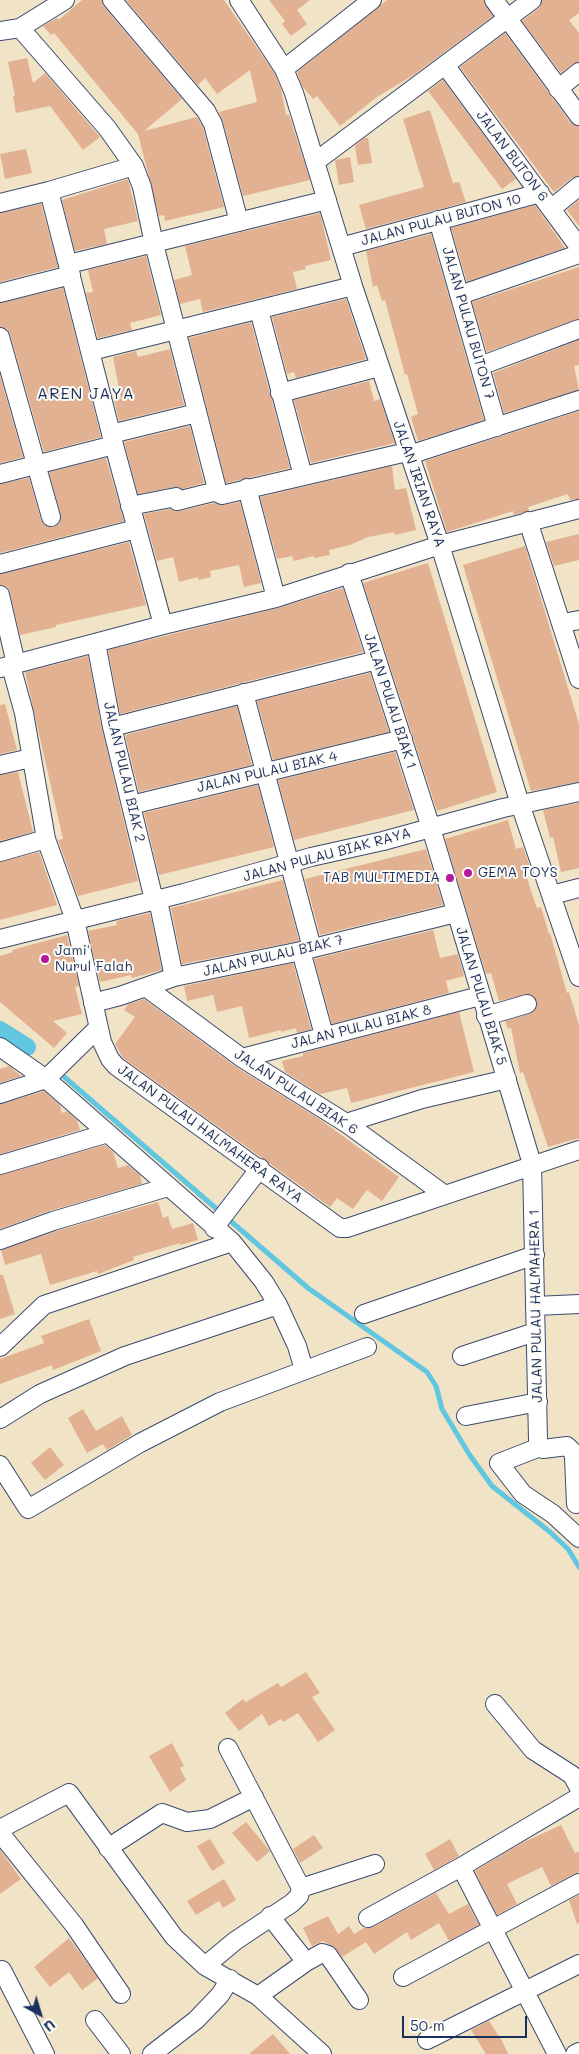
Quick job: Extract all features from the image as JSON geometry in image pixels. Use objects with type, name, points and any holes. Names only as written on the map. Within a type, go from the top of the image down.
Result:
[{"type":"street","points":[[0,31],[20,28],[65,0]]},
{"type":"street","points":[[112,0],[206,111],[213,124],[239,222]]},
{"type":"street","name":"JALAN IRIAN RAYA","points":[[239,0],[284,70],[294,93],[379,367],[440,544],[520,804],[579,977]]},
{"type":"street","points":[[284,70],[372,0]]},
{"type":"street","points":[[494,0],[579,116]]},
{"type":"street","points":[[315,162],[532,0]]},
{"type":"street","points":[[20,28],[107,128],[134,166],[142,187],[154,244],[217,492]]},
{"type":"street","name":"JALAN BUTON 6","points":[[445,65],[579,247]]},
{"type":"street","points":[[558,88],[579,72]]},
{"type":"street","points":[[1,198],[49,191],[134,166]]},
{"type":"street","points":[[551,209],[579,186]]},
{"type":"street","points":[[49,191],[112,439],[163,625]]},
{"type":"street","name":"JALAN PULAU BUTON 10","points":[[342,247],[540,193]]},
{"type":"street","points":[[0,293],[154,244],[327,200]]},
{"type":"street","name":"JALAN PULAU BUTON 7","points":[[438,220],[497,427]]},
{"type":"street","points":[[460,295],[579,254]]},
{"type":"street","points":[[91,351],[353,286]]},
{"type":"street","points":[[259,310],[303,476]]},
{"type":"street","points":[[480,366],[579,329]]},
{"type":"street","points":[[0,337],[6,379],[36,464],[51,517]]},
{"type":"street","points":[[280,393],[379,367]]},
{"type":"street","points":[[130,506],[176,497],[177,501],[217,492],[222,495],[408,453],[497,427],[579,400]]},
{"type":"street","points":[[0,474],[197,413]]},
{"type":"street","points":[[247,488],[276,598]]},
{"type":"street","points":[[9,666],[163,625],[276,598],[440,544],[579,509]]},
{"type":"street","points":[[528,521],[571,622],[579,679]]},
{"type":"street","points":[[0,564],[136,529]]},
{"type":"street","name":"JALAN PULAU BIAK 1","points":[[348,573],[378,660],[431,828]]},
{"type":"street","name":"JALAN PULAU HALMAHERA RAYA","points":[[0,595],[9,666],[23,706],[46,839],[75,920],[98,1028],[106,1051],[116,1066],[260,1168],[340,1228],[347,1228],[445,1196],[532,1164],[579,1150]]},
{"type":"street","name":"JALAN PULAU BIAK 2","points":[[96,643],[112,727],[130,805],[156,900]]},
{"type":"street","points":[[112,727],[378,660]]},
{"type":"street","points":[[244,693],[290,864],[324,1035]]},
{"type":"street","name":"JALAN PULAU BIAK 4","points":[[130,805],[403,739]]},
{"type":"street","points":[[0,765],[31,758]]},
{"type":"street","name":"JALAN PULAU BIAK RAYA","points":[[0,939],[520,804],[579,792]]},
{"type":"street","name":"JALAN PULAU BIAK 5","points":[[431,828],[532,1164]]},
{"type":"street","points":[[0,852],[46,839]]},
{"type":"street","points":[[552,895],[579,888]]},
{"type":"street","points":[[156,900],[174,977]]},
{"type":"street","name":"JALAN PULAU BIAK 7","points":[[92,1002],[147,988],[174,977],[307,949],[456,913]]},
{"type":"street","name":"JALAN PULAU BIAK 6","points":[[147,988],[242,1058],[346,1123],[445,1196]]},
{"type":"street","name":"JALAN PULAU BIAK 8","points":[[242,1058],[324,1035],[480,996]]},
{"type":"street","points":[[486,1016],[527,1004]]},
{"type":"street","points":[[0,1094],[48,1076],[98,1028]]},
{"type":"street","points":[[0,1047],[48,1076],[108,1134],[168,1187],[222,1219],[232,1242],[264,1282],[278,1305],[297,1346],[304,1370]]},
{"type":"street","points":[[346,1123],[422,1099],[507,1079]]},
{"type":"street","points":[[0,1165],[108,1134]]},
{"type":"street","name":"JALAN PULAU HALMAHERA 1","points":[[532,1164],[538,1440],[540,1447]]},
{"type":"street","points":[[222,1219],[260,1168]]},
{"type":"street","points":[[0,1240],[53,1220],[168,1187]]},
{"type":"street","points":[[0,1347],[44,1305],[232,1242]]},
{"type":"street","points":[[364,1314],[535,1255]]},
{"type":"street","points":[[535,1306],[579,1304]]},
{"type":"street","points":[[0,1419],[40,1394],[125,1356],[278,1305]]},
{"type":"street","points":[[462,1356],[535,1332]]},
{"type":"street","points":[[0,1465],[28,1509],[140,1442],[220,1402],[367,1347]]},
{"type":"street","points":[[466,1416],[538,1402]]},
{"type":"street","points":[[576,1504],[573,1452],[567,1446],[543,1449],[540,1447],[499,1463],[523,1494],[552,1514],[579,1538]]},
{"type":"street","points":[[368,1918],[461,1866],[578,1794],[572,1775],[533,1750],[495,1704]]},
{"type":"street","points":[[205,1966],[234,1941],[292,1903],[299,1896],[300,1888],[228,1748]]},
{"type":"street","points":[[122,1994],[74,1926],[0,1831],[69,1793],[174,1937],[205,1966],[258,1996],[322,2054]]},
{"type":"street","points":[[108,1848],[162,1813],[187,1822],[210,1819],[254,1796]]},
{"type":"street","points":[[300,1888],[375,1864]]},
{"type":"street","points":[[461,1866],[557,2054]]},
{"type":"street","points":[[403,1977],[579,1882]]},
{"type":"street","points":[[270,1916],[306,1962]]},
{"type":"street","points":[[258,1996],[319,1954],[328,1955],[359,2000]]},
{"type":"street","points":[[427,2040],[579,1964]]},
{"type":"street","points":[[2,1970],[45,2054]]},
{"type":"street","points":[[152,2054],[196,2020],[220,1995],[230,1979]]},
{"type":"street","points":[[96,2020],[121,2054]]},
{"type":"street","points":[[575,2054],[579,2052]]},
{"type":"building","points":[[82,0],[102,0],[104,7],[182,99],[144,131],[197,117],[203,128],[224,207],[165,221],[164,215],[159,216],[138,134],[54,33],[51,35],[43,26],[57,18],[59,20]]},
{"type":"building","points":[[126,0],[224,0],[275,74],[281,89],[286,115],[289,115],[310,180],[243,196],[219,112],[257,102],[250,70],[217,94],[205,78],[198,85]]},
{"type":"building","points":[[269,0],[310,0],[297,10],[307,24],[291,36],[282,24],[285,21]]},
{"type":"building","points":[[387,0],[484,0],[493,16],[415,74],[377,97],[340,126],[317,96],[313,99],[302,86],[297,72]]},
{"type":"building","points":[[542,0],[579,0],[579,13],[569,20],[579,33],[579,62],[572,64],[561,73],[522,21],[539,8]]},
{"type":"building","points":[[505,33],[570,122],[579,126],[579,176],[572,178],[554,192],[460,67]]},
{"type":"building","points":[[27,58],[33,83],[45,73],[100,137],[83,150],[50,106],[16,113],[13,96],[15,96],[8,62]]},
{"type":"building","points":[[443,80],[516,179],[502,189],[428,91]]},
{"type":"building","points":[[430,110],[453,183],[459,182],[466,202],[366,229],[359,205],[424,187],[403,119]]},
{"type":"building","points":[[364,138],[368,138],[372,163],[358,165],[355,146]]},
{"type":"building","points":[[26,149],[32,173],[5,179],[0,154]]},
{"type":"building","points":[[350,157],[354,182],[339,185],[335,160]]},
{"type":"building","points":[[128,179],[138,221],[104,229],[107,244],[75,251],[62,200]]},
{"type":"building","points":[[579,200],[579,226],[567,210]]},
{"type":"building","points":[[41,204],[58,267],[0,282],[0,213]]},
{"type":"building","points":[[535,205],[565,248],[467,282],[451,228]]},
{"type":"building","points":[[320,213],[331,260],[305,266],[306,269],[293,272],[297,289],[203,312],[200,299],[180,304],[174,280],[192,275],[185,246]]},
{"type":"building","points":[[431,234],[484,420],[418,441],[411,417],[418,414],[407,374],[405,375],[385,300],[382,301],[377,285],[373,287],[366,251]]},
{"type":"building","points":[[146,256],[161,315],[130,323],[132,330],[98,338],[86,293],[93,292],[88,270]]},
{"type":"building","points":[[579,267],[579,319],[487,352],[472,302]]},
{"type":"building","points":[[63,288],[101,437],[44,452],[10,334],[7,329],[0,327],[0,303]]},
{"type":"building","points":[[346,299],[366,359],[296,378],[294,372],[287,374],[272,317]]},
{"type":"building","points":[[251,322],[290,468],[226,483],[189,338]]},
{"type":"building","points":[[579,340],[579,365],[574,366],[579,390],[504,413],[493,373]]},
{"type":"building","points":[[170,349],[184,405],[119,421],[114,400],[121,399],[113,357],[136,351],[138,357]]},
{"type":"building","points":[[0,376],[23,457],[0,463]]},
{"type":"building","points":[[369,381],[374,401],[380,399],[395,443],[311,463],[294,400]]},
{"type":"building","points":[[579,411],[579,499],[570,500],[568,494],[528,507],[529,511],[514,515],[513,511],[447,532],[425,461]]},
{"type":"building","points":[[190,426],[204,483],[182,489],[174,487],[138,494],[124,442]]},
{"type":"building","points":[[106,458],[124,521],[0,553],[0,484],[29,478],[41,520],[48,527],[53,527],[59,524],[61,515],[49,472]]},
{"type":"building","points":[[392,466],[395,490],[406,488],[416,530],[395,535],[394,532],[368,537],[350,545],[329,550],[330,555],[314,558],[314,556],[294,561],[292,556],[277,559],[260,497]]},
{"type":"building","points":[[240,502],[261,583],[244,587],[239,565],[210,571],[211,577],[198,580],[198,577],[179,582],[173,557],[157,561],[144,514],[170,509],[180,511],[214,503],[224,505]]},
{"type":"building","points":[[579,534],[579,560],[554,566],[546,542]]},
{"type":"building","points":[[129,542],[146,605],[20,635],[10,593],[7,587],[0,585],[0,574]]},
{"type":"building","points":[[525,546],[579,724],[579,782],[531,791],[463,565]]},
{"type":"building","points":[[428,563],[497,792],[437,811],[363,583]]},
{"type":"building","points":[[343,588],[363,652],[120,714],[108,650],[278,608]]},
{"type":"building","points":[[88,656],[102,729],[138,881],[78,896],[58,840],[63,839],[25,672]]},
{"type":"building","points":[[370,673],[389,732],[273,760],[257,701]]},
{"type":"building","points":[[5,704],[17,750],[0,754],[0,705]]},
{"type":"building","points":[[237,706],[252,765],[139,792],[125,735]]},
{"type":"building","points":[[395,752],[414,810],[294,840],[278,780]]},
{"type":"building","points":[[18,772],[33,832],[0,841],[0,775]]},
{"type":"building","points":[[258,785],[274,847],[159,875],[144,813]]},
{"type":"building","points":[[579,803],[579,868],[561,872],[553,837],[550,838],[543,810]]},
{"type":"building","points":[[508,820],[516,849],[523,847],[530,867],[524,868],[532,894],[537,908],[541,907],[567,993],[569,992],[579,1025],[579,1138],[548,1147],[523,1072],[520,1073],[511,1028],[508,1029],[505,1021],[534,1012],[537,1001],[529,994],[499,1001],[491,973],[487,974],[485,971],[445,839]]},
{"type":"building","points":[[426,849],[443,905],[320,935],[305,879]]},
{"type":"building","points":[[39,852],[57,905],[0,920],[0,862]]},
{"type":"building","points":[[283,880],[299,941],[182,964],[171,908]]},
{"type":"building","points":[[150,913],[162,970],[132,978],[131,975],[100,982],[88,931],[117,925],[116,921]]},
{"type":"building","points":[[433,930],[440,958],[458,954],[464,976],[446,981],[449,993],[332,1024],[314,959]]},
{"type":"building","points":[[67,935],[79,986],[75,987],[82,1014],[53,1021],[67,1033],[54,1048],[0,1002],[0,956],[13,952],[12,950]]},
{"type":"building","points":[[293,963],[311,1029],[297,1033],[296,1028],[281,1032],[281,1030],[249,1038],[242,1006],[217,1012],[213,995],[187,1001],[184,986]]},
{"type":"building","points":[[144,999],[236,1067],[318,1118],[399,1177],[382,1201],[367,1190],[353,1209],[337,1198],[330,1207],[123,1058],[115,1044],[135,1017],[124,1010],[128,1004]]},
{"type":"building","points":[[459,1012],[474,1072],[351,1103],[347,1088],[320,1094],[285,1072],[282,1061],[303,1056],[303,1053]]},
{"type":"building","points":[[9,1066],[21,1076],[0,1083],[0,1069]]},
{"type":"building","points":[[44,1091],[60,1105],[62,1113],[67,1111],[77,1120],[80,1130],[0,1154],[0,1104]]},
{"type":"building","points":[[105,1145],[113,1152],[118,1168],[128,1165],[140,1175],[142,1184],[49,1211],[0,1229],[0,1175]]},
{"type":"building","points":[[158,1202],[163,1218],[168,1216],[172,1229],[193,1223],[198,1240],[180,1245],[180,1243],[133,1257],[134,1260],[98,1274],[97,1271],[50,1285],[41,1254],[5,1265],[1,1250],[56,1231]]},
{"type":"building","points":[[0,1275],[3,1275],[15,1314],[0,1319]]},
{"type":"building","points":[[89,1319],[101,1351],[53,1370],[52,1365],[0,1384],[0,1359],[44,1343],[41,1336]]},
{"type":"building","points":[[83,1409],[96,1431],[122,1416],[132,1435],[107,1450],[103,1444],[87,1453],[68,1418]]},
{"type":"building","points":[[50,1447],[64,1465],[45,1480],[31,1463]]},
{"type":"building","points":[[306,1672],[320,1693],[312,1697],[335,1730],[318,1742],[298,1713],[283,1722],[281,1719],[269,1726],[262,1714],[239,1731],[225,1713],[243,1699],[246,1702],[278,1683],[281,1687]]},
{"type":"building","points":[[172,1743],[184,1766],[180,1768],[186,1780],[170,1792],[149,1756]]},
{"type":"building","points":[[246,1822],[270,1851],[257,1862],[232,1833]]},
{"type":"building","points":[[561,1825],[575,1853],[579,1851],[579,1872],[551,1886],[542,1867],[507,1884],[517,1904],[497,1915],[475,1871],[522,1843]]},
{"type":"building","points":[[314,1835],[323,1848],[300,1863],[293,1849]]},
{"type":"building","points":[[210,1839],[225,1863],[212,1871],[197,1846]]},
{"type":"building","points":[[450,1839],[459,1856],[434,1870],[425,1854]]},
{"type":"building","points":[[0,1850],[21,1879],[0,1894]]},
{"type":"building","points":[[224,1879],[236,1900],[223,1908],[219,1901],[196,1915],[187,1901]]},
{"type":"building","points":[[436,1893],[449,1914],[468,1904],[479,1925],[449,1941],[439,1923],[411,1940],[407,1932],[374,1954],[366,1942],[342,1957],[336,1949],[323,1941],[312,1946],[303,1928],[328,1916],[338,1934],[349,1926],[354,1934],[364,1928],[373,1927]]},
{"type":"building","points":[[579,1895],[579,1923],[577,1924],[569,1900]]},
{"type":"building","points":[[69,1938],[98,1978],[82,1990],[69,1972],[50,1987],[34,1967]]},
{"type":"building","points":[[489,2021],[508,2054],[486,2054],[471,2030]]},
{"type":"building","points":[[273,2034],[290,2054],[249,2054]]},
{"type":"waterway","points":[[0,1030],[27,1047]]},
{"type":"waterway","points":[[62,1075],[308,1288],[427,1372],[436,1386],[442,1409],[469,1454],[492,1486],[550,1532],[568,1549],[579,1567]]},
{"type":"place","name":"GEMA TOYS","points":[[468,873]]},
{"type":"place","name":"TAB MULTIMEDIA","points":[[450,878]]},
{"type":"place","name":"Jami' Nurul Falah","points":[[45,959]]},
{"type":"district","name":"AREN JAYA","points":[[86,394]]}]
